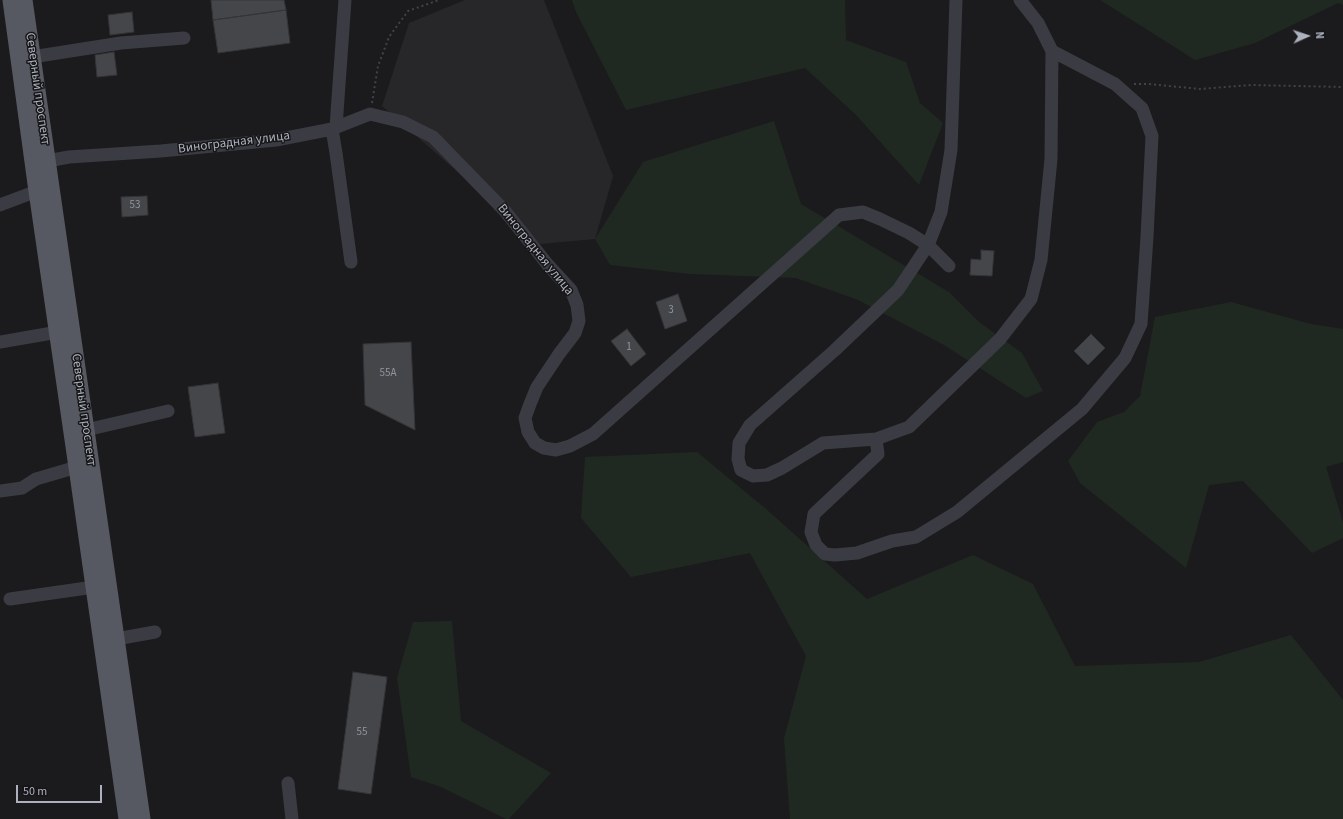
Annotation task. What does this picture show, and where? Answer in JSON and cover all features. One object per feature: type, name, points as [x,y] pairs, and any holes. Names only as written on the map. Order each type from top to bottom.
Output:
[{"type":"main road","name":"Северный проспект","points":[[11,0],[36,191],[78,467],[127,819]]},
{"type":"main road","name":"Северный проспект","points":[[24,0],[142,819]]},
{"type":"lane","points":[[345,0],[334,128],[351,262]]},
{"type":"lane","points":[[956,0],[951,150],[941,212],[928,245],[898,290],[835,350],[750,425],[739,443],[738,459],[741,470],[753,476],[767,475],[782,468],[823,443],[876,439],[909,427],[1000,340],[1031,299],[1041,260],[1051,159],[1052,51],[1038,23],[1020,0]]},
{"type":"lane","points":[[32,57],[122,42],[184,38]]},
{"type":"lane","points":[[876,439],[878,454],[814,514],[811,532],[816,545],[825,554],[835,555],[857,553],[892,541],[916,537],[957,512],[1082,409],[1125,358],[1140,324],[1147,237],[1152,136],[1142,108],[1115,84],[1052,51]]},
{"type":"lane","name":"Виноградная улица","points":[[47,161],[69,157],[161,151],[276,140],[334,128],[370,114],[403,122],[433,137],[505,212],[548,265],[571,290],[577,305],[579,321],[576,334],[559,354],[537,387],[525,418],[528,432],[535,444],[544,448],[556,450],[570,446],[593,434],[839,215],[863,212],[880,218],[928,245],[950,266]]},
{"type":"lane","points":[[0,205],[36,191]]},
{"type":"lane","points":[[0,342],[58,332]]},
{"type":"lane","points":[[86,430],[168,411]]},
{"type":"lane","points":[[0,491],[22,488],[36,479],[78,467]]},
{"type":"lane","points":[[10,599],[94,587]]},
{"type":"lane","points":[[116,639],[155,632]]},
{"type":"lane","points":[[288,784],[292,819]]},
{"type":"path","points":[[370,114],[378,66],[389,36],[408,11],[439,0]]},
{"type":"path","points":[[1115,84],[1149,84],[1200,90],[1251,85],[1343,87]]},
{"type":"shaded area","points":[[465,0],[544,0],[613,176],[595,239],[540,244],[382,106],[409,23]]},
{"type":"shaded area","points":[[572,0],[845,0],[846,40],[906,62],[920,103],[943,123],[919,185],[856,115],[805,68],[626,110],[576,12]]},
{"type":"shaded area","points":[[1100,0],[1343,0],[1343,5],[1338,3],[1255,43],[1195,60]]},
{"type":"shaded area","points":[[774,121],[801,204],[949,292],[979,322],[1022,353],[1043,391],[1026,398],[944,345],[858,300],[796,278],[690,274],[610,265],[595,239],[643,162]]},
{"type":"shaded area","points":[[1231,302],[1311,324],[1343,329],[1343,462],[1326,467],[1343,522],[1343,538],[1312,553],[1243,481],[1209,485],[1186,568],[1080,483],[1068,461],[1097,422],[1124,412],[1140,396],[1155,317]]},
{"type":"shaded area","points":[[697,452],[765,508],[867,599],[973,555],[1033,584],[1075,666],[1199,662],[1291,635],[1343,700],[1343,819],[790,819],[784,738],[806,656],[750,553],[631,577],[581,518],[585,457]]},
{"type":"shaded area","points":[[452,621],[461,721],[551,773],[509,819],[506,819],[441,787],[411,777],[397,678],[413,622]]},
{"type":"building","points":[[211,0],[284,0],[286,10],[213,20]]},
{"type":"building","points":[[286,10],[290,43],[218,53],[213,20]]},
{"type":"building","points":[[132,12],[134,32],[110,35],[108,15]]},
{"type":"building","points":[[114,52],[117,75],[97,77],[95,55]]},
{"type":"building","points":[[147,196],[148,215],[122,217],[121,197]]},
{"type":"building","points":[[981,250],[994,251],[992,276],[970,275],[971,259],[981,260]]},
{"type":"building","points":[[678,294],[687,321],[665,329],[656,302]]},
{"type":"building","points":[[627,329],[646,354],[631,366],[611,341]]},
{"type":"building","points":[[1091,334],[1105,348],[1088,365],[1074,351]]},
{"type":"building","points":[[411,342],[415,430],[365,405],[363,344]]},
{"type":"building","points":[[218,383],[225,433],[195,437],[188,387]]},
{"type":"building","points":[[353,672],[387,677],[371,794],[338,789]]}]
